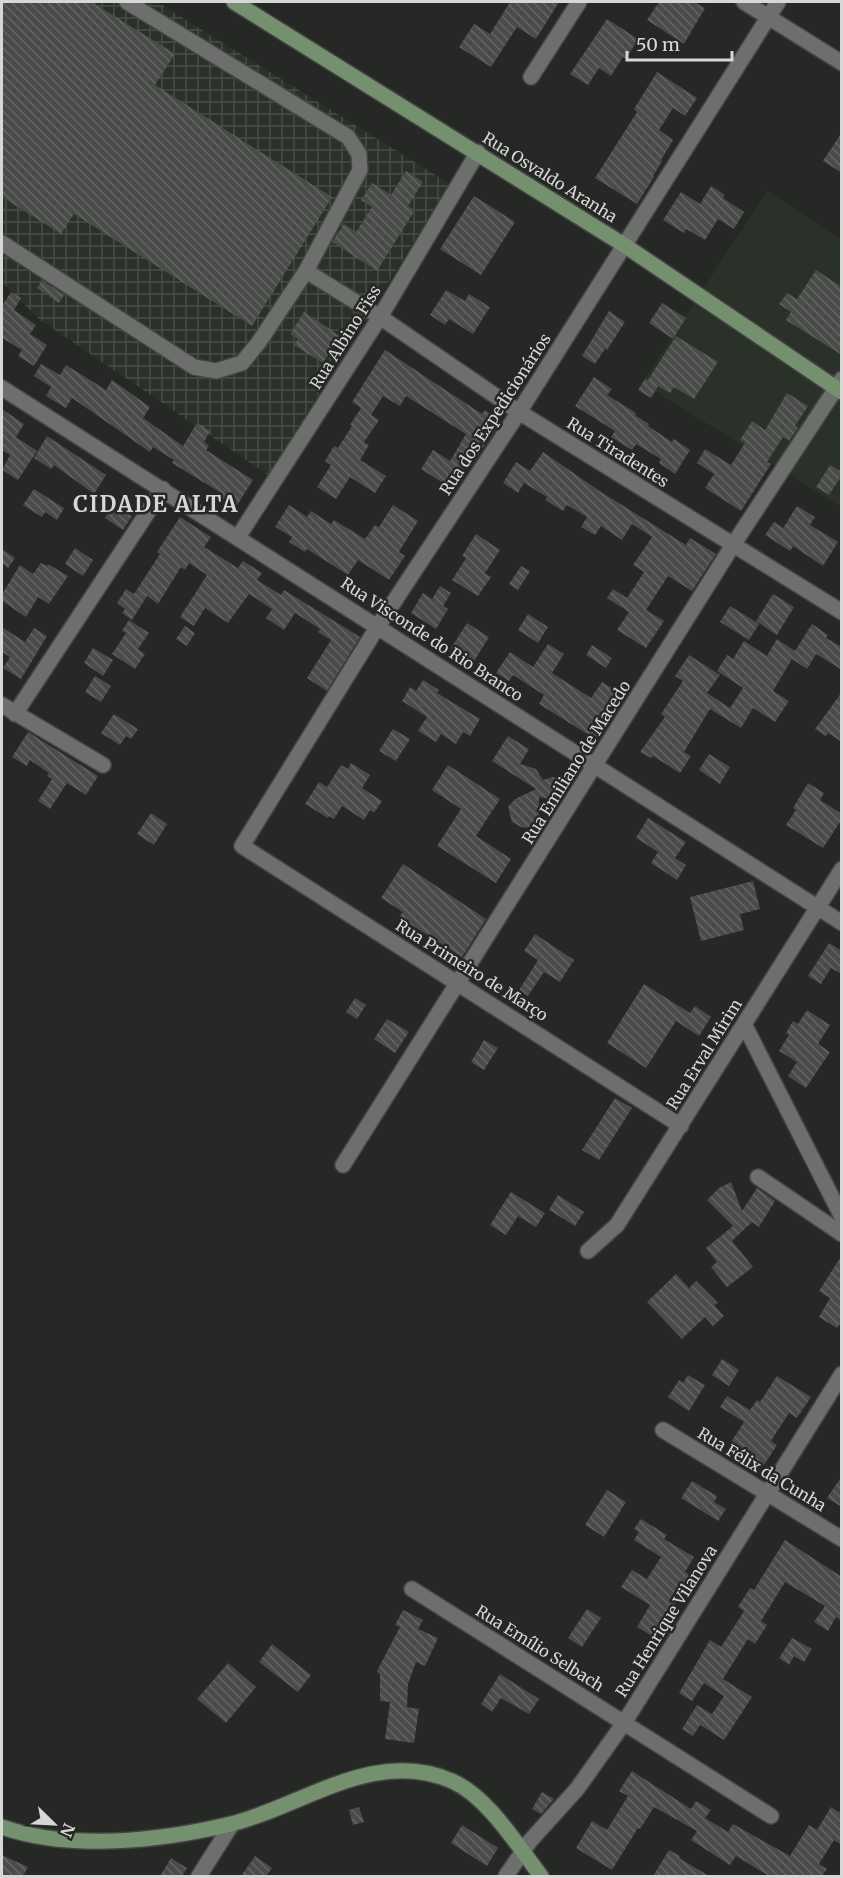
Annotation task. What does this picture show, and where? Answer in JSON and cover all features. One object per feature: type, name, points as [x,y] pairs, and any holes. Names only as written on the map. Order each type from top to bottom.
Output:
[{"type":"main road","name":"Rua Osvaldo Aranha","points":[[234,2],[478,152],[839,386]]},
{"type":"main road","points":[[2,1827],[69,1840],[141,1841],[232,1824],[363,1774],[412,1770],[452,1781],[480,1799],[541,1876]]},
{"type":"street","points":[[2,243],[194,367],[216,371],[242,363],[259,342],[306,271],[360,170],[359,154],[348,137],[127,2]]},
{"type":"street","points":[[531,77],[579,2]]},
{"type":"street","points":[[744,2],[842,63]]},
{"type":"street","name":"Rua dos Expedicionários","points":[[242,846],[378,626],[519,412],[778,2]]},
{"type":"street","name":"Rua Albino Fiss","points":[[238,537],[380,317],[478,152]]},
{"type":"street","name":"Rua Tiradentes","points":[[306,271],[380,317],[519,412],[842,612]]},
{"type":"street","name":"Rua Emiliano de Macedo","points":[[343,1165],[733,545],[839,386]]},
{"type":"street","name":"Rua Visconde do Rio Branco","points":[[2,388],[842,922]]},
{"type":"street","points":[[15,714],[163,489]]},
{"type":"street","points":[[2,705],[103,765]]},
{"type":"street","name":"Rua Primeiro de Março","points":[[242,846],[681,1125]]},
{"type":"street","name":"Rua Erval Mirim","points":[[588,1251],[617,1225],[842,869]]},
{"type":"street","points":[[744,1024],[842,1217]]},
{"type":"street","points":[[758,1177],[842,1234]]},
{"type":"street","name":"Rua Henrique Vilanova","points":[[506,1876],[522,1852],[577,1789],[624,1723],[842,1374]]},
{"type":"street","name":"Rua Félix da Cunha","points":[[663,1430],[842,1539]]},
{"type":"street","name":"Rua Emílio Selbach","points":[[412,1589],[771,1816]]},
{"type":"street","points":[[200,1876],[232,1824]]},
{"type":"shaded area","points":[[2,2],[157,2],[450,184],[268,475],[39,319],[2,282]]},
{"type":"shaded area","points":[[767,191],[841,239],[841,507],[642,383]]},
{"type":"building","points":[[2,2],[92,2],[175,54],[155,85],[332,197],[252,326],[74,214],[61,234],[2,197]]},
{"type":"building","points":[[510,2],[559,2],[536,39],[517,27],[491,67],[459,47],[474,24],[490,34]]},
{"type":"building","points":[[659,2],[694,2],[705,8],[684,44],[647,20]]},
{"type":"building","points":[[607,19],[638,39],[626,59],[623,57],[611,76],[599,68],[588,85],[570,74]]},
{"type":"building","points":[[657,72],[697,98],[685,116],[673,108],[659,130],[673,140],[637,204],[595,178],[637,112],[634,109]]},
{"type":"building","points":[[842,132],[842,173],[823,161]]},
{"type":"building","points":[[406,171],[423,182],[408,206],[415,210],[377,271],[332,242],[344,224],[356,232],[372,207],[361,200],[372,183],[391,195]]},
{"type":"building","points":[[711,186],[725,195],[723,198],[744,212],[734,229],[718,219],[705,240],[686,229],[684,233],[663,220],[681,192],[700,204]]},
{"type":"building","points":[[474,196],[515,222],[481,275],[440,249]]},
{"type":"building","points":[[816,270],[842,287],[842,355],[786,320],[791,312],[779,304],[787,293],[797,299]]},
{"type":"building","points":[[42,280],[64,295],[59,303],[37,288]]},
{"type":"building","points":[[446,290],[465,301],[469,294],[490,307],[473,334],[449,319],[445,325],[430,315]]},
{"type":"building","points":[[11,292],[21,298],[14,310],[36,325],[30,334],[47,345],[34,366],[18,356],[22,350],[2,338],[2,303]]},
{"type":"building","points":[[662,303],[686,318],[673,339],[649,323]]},
{"type":"building","points":[[609,311],[625,322],[595,364],[582,356]]},
{"type":"building","points":[[304,312],[340,336],[323,363],[294,345],[298,339],[290,334]]},
{"type":"building","points":[[676,336],[718,362],[694,399],[674,387],[670,393],[658,386],[651,398],[638,390],[645,379],[648,380]]},
{"type":"building","points":[[385,350],[482,414],[485,410],[501,421],[475,460],[471,457],[451,488],[421,469],[433,450],[450,461],[466,434],[406,396],[400,406],[383,396],[371,415],[379,420],[364,442],[369,445],[360,460],[386,476],[375,493],[350,477],[336,499],[317,487],[331,465],[325,461],[334,446],[338,448],[352,426],[350,425],[361,408],[352,402]]},
{"type":"building","points":[[41,364],[60,375],[66,365],[106,390],[112,380],[150,407],[143,418],[183,446],[197,423],[210,431],[204,442],[209,446],[206,450],[253,480],[236,507],[220,497],[223,494],[172,463],[174,460],[153,447],[150,452],[72,398],[66,408],[46,396],[51,387],[34,376]]},
{"type":"building","points":[[594,377],[612,389],[607,395],[636,413],[635,415],[649,424],[648,426],[672,442],[674,439],[690,450],[675,474],[659,463],[661,459],[636,444],[632,450],[611,437],[615,431],[575,406]]},
{"type":"building","points":[[787,393],[808,406],[795,426],[798,428],[789,441],[783,437],[767,462],[771,464],[741,511],[705,488],[714,474],[697,463],[705,449],[731,465],[745,443],[740,440],[752,421],[765,430]]},
{"type":"building","points":[[2,409],[24,424],[16,437],[37,451],[18,480],[2,470],[10,455],[2,450]]},
{"type":"building","points":[[47,436],[106,475],[94,494],[54,465],[51,469],[34,458]]},
{"type":"building","points":[[543,452],[601,492],[686,545],[690,538],[716,554],[692,591],[668,576],[646,610],[664,621],[646,648],[617,630],[629,612],[607,598],[613,589],[627,598],[644,572],[633,565],[652,537],[632,524],[622,540],[601,526],[595,535],[581,527],[587,517],[567,505],[563,511],[545,500],[547,497],[524,483],[518,493],[503,483],[516,462],[530,471]]},
{"type":"building","points":[[830,465],[842,472],[842,475],[829,495],[816,487]]},
{"type":"building","points":[[34,489],[64,508],[57,520],[45,512],[42,517],[23,505]]},
{"type":"building","points":[[113,504],[132,516],[123,530],[105,518]]},
{"type":"building","points":[[289,505],[307,517],[311,511],[331,524],[334,520],[365,539],[375,525],[379,527],[393,505],[418,521],[399,552],[405,556],[389,580],[358,560],[348,575],[307,549],[305,552],[289,542],[292,537],[275,527]]},
{"type":"building","points":[[797,506],[815,517],[810,525],[838,542],[823,566],[793,546],[790,551],[765,535],[774,522],[783,528]]},
{"type":"building","points":[[180,517],[211,537],[204,547],[238,568],[243,561],[262,573],[257,580],[281,595],[284,590],[360,637],[327,691],[307,678],[331,640],[318,632],[320,629],[295,613],[284,630],[266,618],[272,609],[249,594],[228,623],[205,608],[194,626],[180,617],[207,575],[189,563],[185,570],[181,567],[158,604],[147,596],[132,620],[122,613],[125,609],[117,603],[126,589],[134,594],[160,554],[157,552]]},
{"type":"building","points":[[476,534],[500,550],[485,573],[491,577],[478,596],[452,580],[466,558],[462,556]]},
{"type":"building","points":[[75,548],[93,560],[83,576],[65,564]]},
{"type":"building","points":[[2,549],[15,558],[8,568],[2,563]]},
{"type":"building","points":[[41,563],[47,566],[48,564],[68,576],[49,604],[38,597],[26,617],[2,601],[2,594],[20,565],[33,574]]},
{"type":"building","points":[[521,566],[530,571],[518,590],[509,584]]},
{"type":"building","points":[[440,586],[451,593],[443,606],[448,609],[436,629],[411,613],[423,593],[432,599]]},
{"type":"building","points":[[773,594],[794,607],[777,635],[756,621]]},
{"type":"building","points":[[730,606],[759,624],[749,640],[720,622]]},
{"type":"building","points":[[528,614],[548,627],[538,643],[518,630]]},
{"type":"building","points":[[129,620],[149,633],[138,649],[145,654],[135,669],[112,654],[126,633],[122,631]]},
{"type":"building","points":[[467,623],[489,637],[473,663],[451,648]]},
{"type":"building","points":[[812,624],[828,635],[826,638],[842,647],[842,670],[816,654],[807,669],[792,659],[773,691],[789,701],[775,722],[753,708],[741,728],[710,709],[684,752],[691,756],[680,773],[653,756],[651,758],[640,752],[665,717],[661,714],[683,681],[675,676],[689,655],[720,675],[707,693],[730,708],[743,688],[717,671],[727,655],[733,659],[744,641],[767,656],[777,639],[795,651]]},
{"type":"building","points":[[185,626],[195,633],[187,646],[176,639]]},
{"type":"building","points":[[2,627],[25,642],[34,628],[47,636],[21,679],[3,668],[10,657],[2,652]]},
{"type":"building","points":[[548,644],[564,654],[552,673],[591,698],[602,682],[625,696],[597,740],[539,704],[544,695],[513,675],[509,681],[496,673],[510,652],[533,667]]},
{"type":"building","points":[[592,645],[612,658],[606,668],[586,655]]},
{"type":"building","points":[[93,648],[113,660],[103,676],[84,663]]},
{"type":"building","points":[[95,676],[111,686],[101,702],[85,692]]},
{"type":"building","points":[[423,680],[439,690],[437,693],[480,719],[470,736],[463,732],[456,744],[441,734],[436,742],[418,731],[427,717],[402,701],[410,687],[416,691]]},
{"type":"building","points":[[842,692],[842,742],[828,733],[826,736],[815,729]]},
{"type":"building","points":[[114,714],[138,729],[131,739],[126,736],[120,745],[101,733]]},
{"type":"building","points":[[393,729],[410,739],[396,761],[379,751]]},
{"type":"building","points":[[28,732],[98,776],[86,795],[67,783],[50,809],[38,801],[52,779],[47,776],[49,773],[30,760],[27,766],[12,757]]},
{"type":"building","points":[[508,736],[529,749],[520,764],[536,769],[543,780],[553,777],[560,779],[565,788],[563,796],[556,800],[539,797],[539,819],[526,828],[512,822],[508,807],[515,799],[536,789],[492,761]]},
{"type":"building","points":[[709,754],[730,767],[720,784],[699,770]]},
{"type":"building","points":[[351,763],[370,775],[362,788],[382,801],[374,813],[370,810],[364,820],[342,806],[334,819],[329,816],[328,818],[305,804],[319,782],[327,787],[341,765],[348,769]]},
{"type":"building","points":[[448,765],[500,799],[476,836],[511,859],[496,883],[437,846],[461,809],[432,790]]},
{"type":"building","points":[[808,783],[824,793],[820,800],[842,814],[842,819],[823,848],[786,825],[796,810],[793,808]]},
{"type":"building","points":[[151,813],[167,824],[154,845],[137,834]]},
{"type":"building","points":[[648,818],[686,842],[675,858],[686,865],[677,880],[651,863],[658,852],[636,838]]},
{"type":"building","points":[[403,864],[486,919],[462,957],[399,917],[403,912],[381,898]]},
{"type":"building","points":[[753,881],[760,909],[740,914],[744,930],[701,941],[690,897]]},
{"type":"building","points":[[535,934],[574,960],[560,982],[544,972],[528,996],[519,990],[538,960],[524,951]]},
{"type":"building","points":[[829,943],[842,951],[842,974],[831,968],[821,984],[808,976]]},
{"type":"building","points":[[644,984],[690,1013],[695,1006],[711,1017],[699,1036],[676,1021],[646,1068],[607,1043]]},
{"type":"building","points":[[355,998],[366,1005],[357,1019],[346,1012]]},
{"type":"building","points":[[807,1010],[830,1025],[818,1044],[830,1052],[806,1088],[788,1076],[797,1062],[779,1051],[789,1035],[786,1033],[793,1021],[798,1024]]},
{"type":"building","points":[[387,1019],[409,1032],[395,1053],[374,1039]]},
{"type":"building","points":[[484,1040],[498,1048],[484,1070],[471,1062]]},
{"type":"building","points":[[615,1098],[632,1108],[599,1160],[582,1150]]},
{"type":"building","points":[[731,1182],[742,1211],[757,1188],[775,1201],[759,1227],[752,1222],[732,1241],[753,1267],[727,1287],[711,1267],[717,1262],[706,1248],[733,1226],[707,1200],[719,1188]]},
{"type":"building","points":[[511,1192],[545,1213],[536,1227],[518,1216],[506,1235],[490,1225]]},
{"type":"building","points":[[558,1195],[584,1212],[575,1226],[549,1210]]},
{"type":"building","points":[[842,1255],[842,1321],[837,1328],[819,1317],[830,1298],[819,1291]]},
{"type":"building","points":[[676,1274],[689,1288],[696,1281],[718,1303],[714,1305],[724,1316],[713,1326],[705,1317],[682,1339],[647,1302]]},
{"type":"building","points":[[722,1359],[739,1370],[729,1386],[712,1375]]},
{"type":"building","points":[[688,1375],[705,1385],[689,1411],[668,1397],[679,1380],[683,1383]]},
{"type":"building","points":[[777,1376],[811,1397],[797,1418],[789,1413],[771,1441],[777,1445],[764,1465],[730,1444],[744,1422],[720,1407],[727,1396],[750,1410],[757,1400],[760,1402]]},
{"type":"building","points":[[842,1476],[842,1507],[827,1498]]},
{"type":"building","points":[[692,1481],[717,1496],[714,1502],[726,1509],[718,1521],[681,1498]]},
{"type":"building","points":[[607,1490],[626,1502],[604,1537],[585,1525]]},
{"type":"building","points":[[641,1519],[667,1535],[664,1539],[694,1557],[685,1572],[692,1576],[654,1637],[637,1627],[650,1605],[621,1587],[632,1570],[647,1579],[661,1557],[634,1540],[639,1532],[634,1529]]},
{"type":"building","points":[[785,1540],[842,1577],[842,1621],[836,1617],[828,1631],[814,1622],[825,1606],[785,1582],[761,1621],[767,1625],[755,1644],[748,1639],[723,1679],[752,1697],[724,1740],[700,1725],[693,1736],[682,1729],[697,1705],[712,1714],[724,1696],[704,1683],[692,1701],[679,1693],[710,1640],[721,1647],[744,1611],[738,1607],[750,1588],[754,1590]]},
{"type":"building","points":[[587,1609],[601,1618],[582,1647],[568,1638]]},
{"type":"building","points":[[403,1610],[423,1620],[418,1629],[438,1638],[425,1666],[416,1662],[408,1684],[407,1707],[419,1709],[414,1743],[385,1739],[390,1702],[380,1701],[380,1675],[377,1671],[400,1627],[395,1625]]},
{"type":"building","points":[[792,1638],[812,1649],[804,1662],[794,1656],[789,1665],[779,1658]]},
{"type":"building","points":[[272,1644],[311,1675],[298,1692],[259,1662]]},
{"type":"building","points":[[228,1663],[256,1687],[226,1723],[197,1699]]},
{"type":"building","points":[[500,1674],[539,1699],[529,1714],[501,1698],[492,1712],[481,1704]]},
{"type":"building","points":[[632,1771],[691,1809],[696,1801],[711,1810],[705,1818],[728,1832],[733,1824],[790,1856],[809,1825],[817,1830],[831,1807],[842,1814],[842,1845],[834,1840],[819,1864],[827,1869],[822,1876],[769,1876],[736,1856],[730,1865],[691,1840],[697,1831],[654,1807],[612,1870],[576,1848],[592,1821],[607,1830],[628,1796],[619,1791]]},
{"type":"building","points":[[542,1792],[554,1799],[541,1814],[532,1809]]},
{"type":"building","points":[[359,1807],[364,1822],[353,1825],[349,1810]]},
{"type":"building","points":[[462,1825],[498,1848],[487,1866],[451,1843]]},
{"type":"building","points":[[669,1850],[680,1856],[679,1858],[709,1876],[653,1876]]},
{"type":"building","points":[[2,1855],[28,1867],[23,1876],[2,1876]]},
{"type":"building","points":[[255,1856],[272,1868],[266,1876],[241,1876]]},
{"type":"building","points":[[171,1858],[187,1868],[182,1876],[160,1876]]},
{"type":"district","name":"CIDADE ALTA","points":[[156,504]]}]
